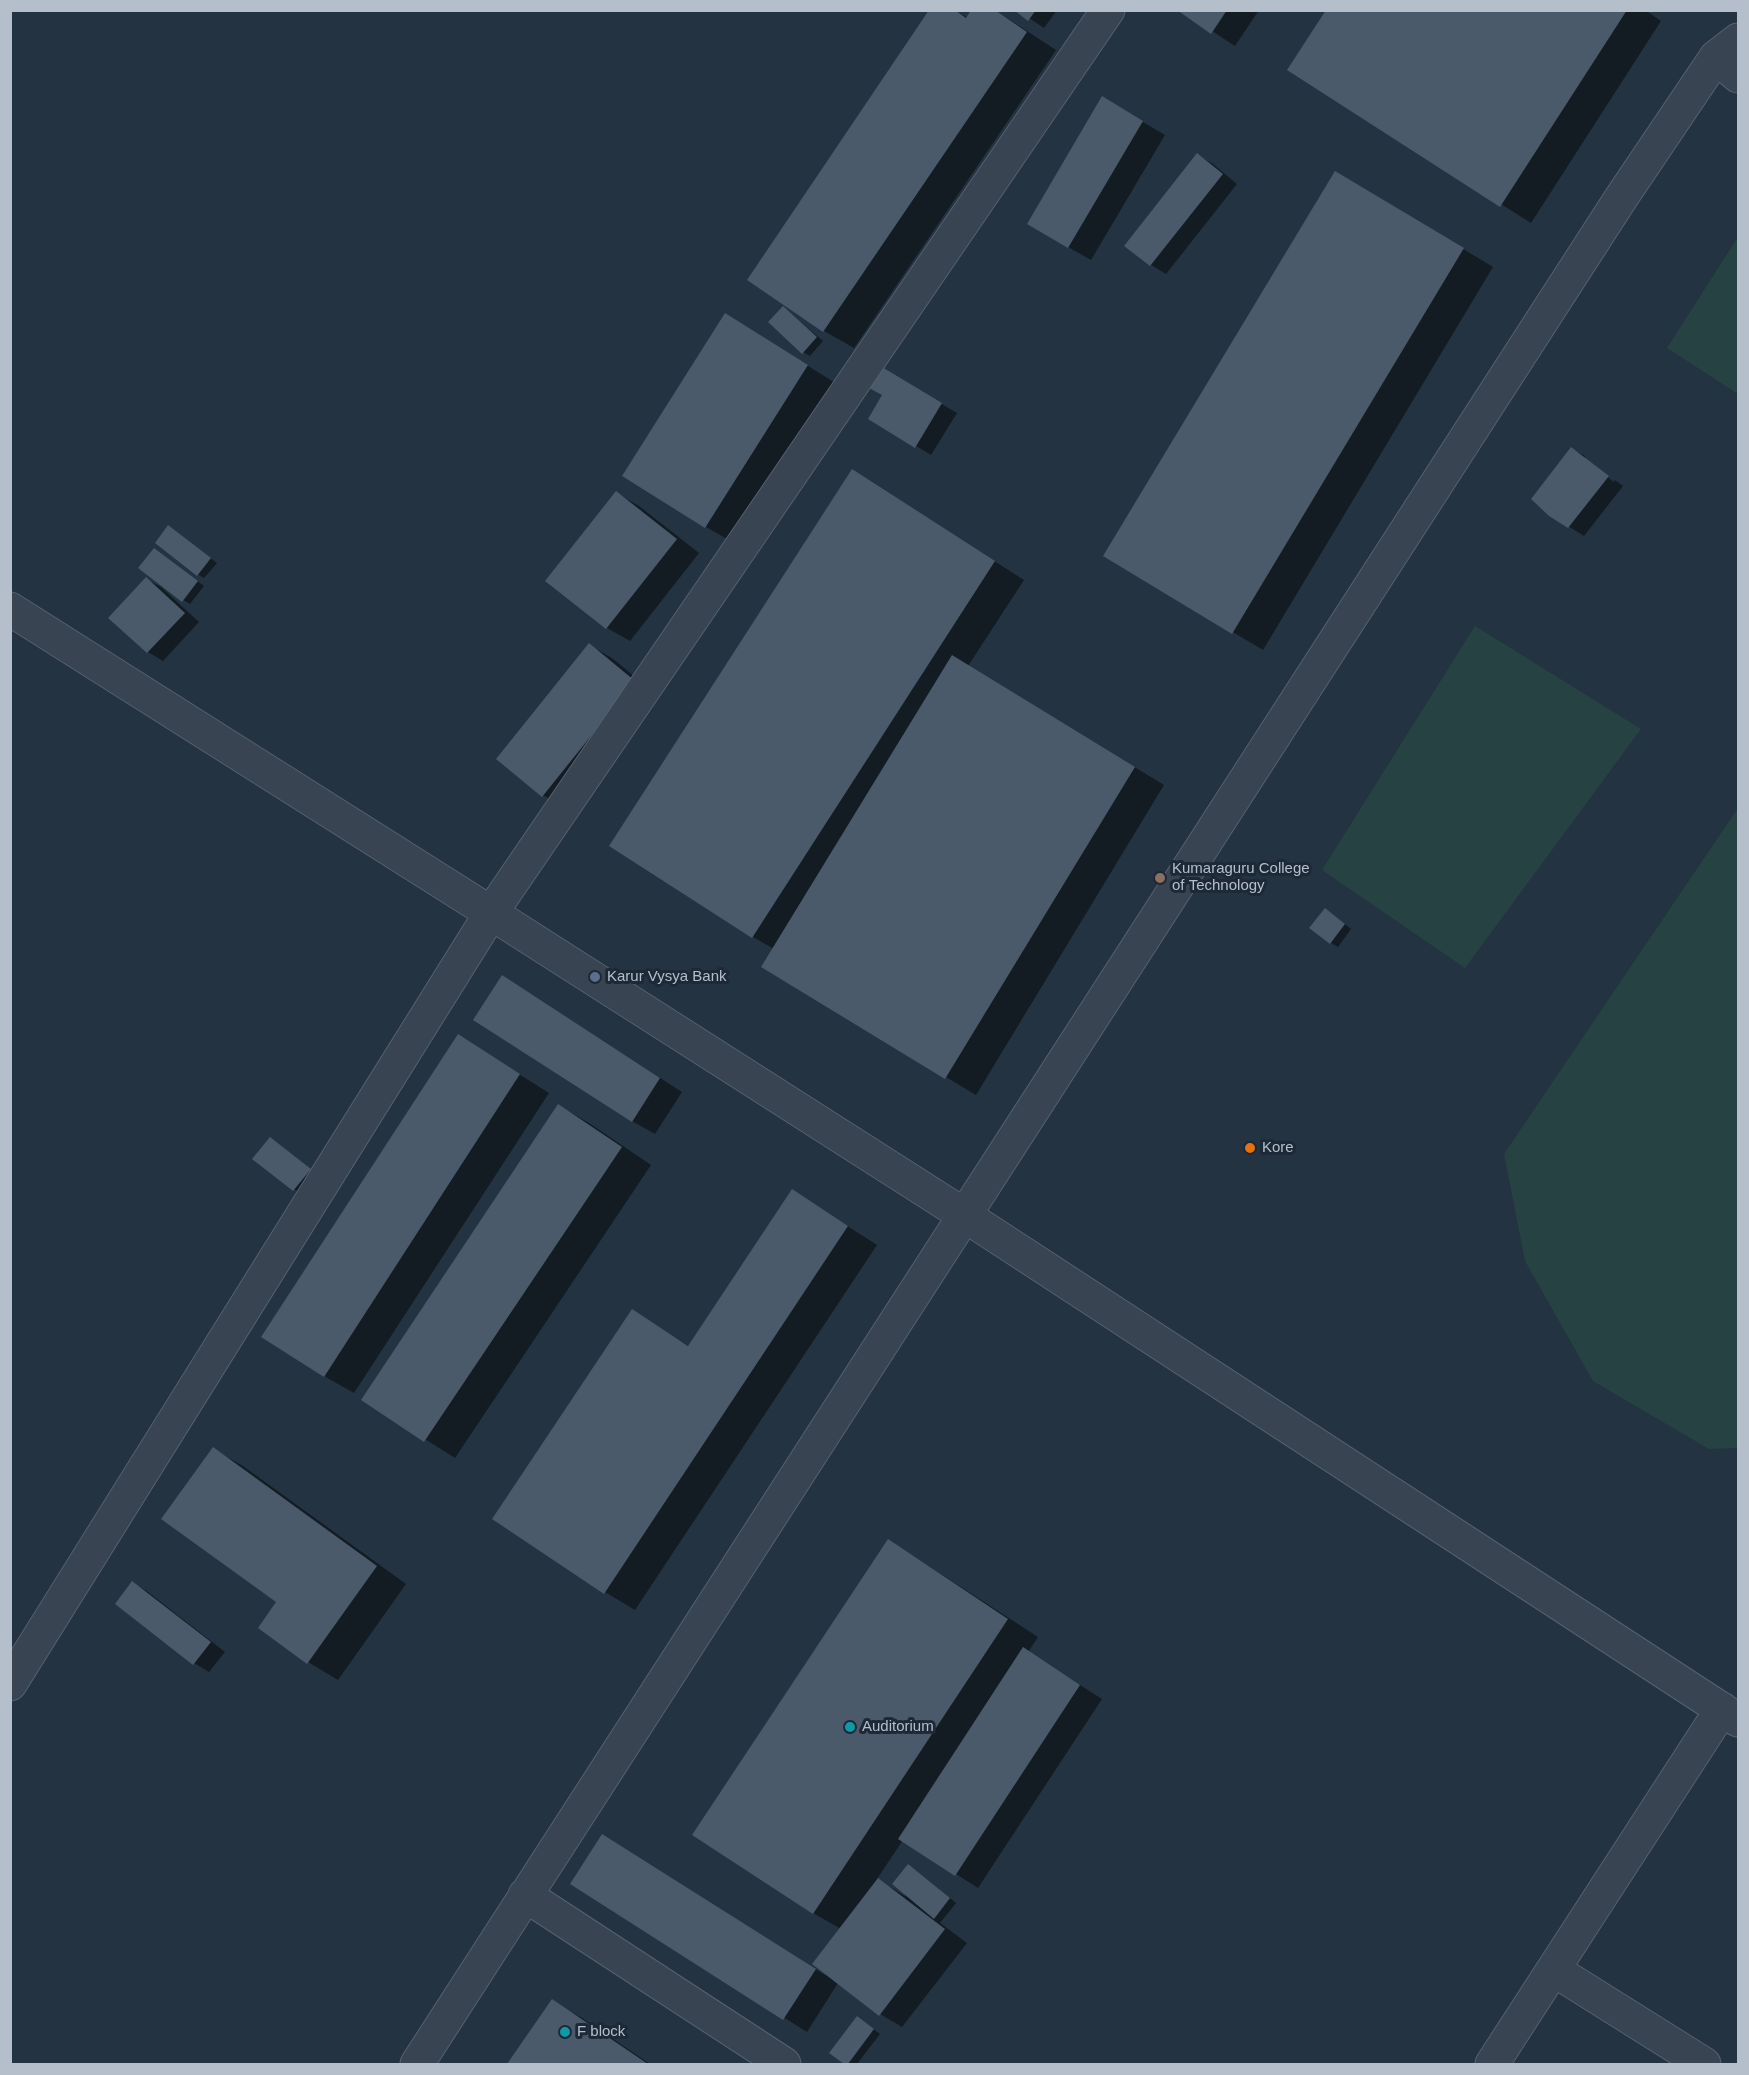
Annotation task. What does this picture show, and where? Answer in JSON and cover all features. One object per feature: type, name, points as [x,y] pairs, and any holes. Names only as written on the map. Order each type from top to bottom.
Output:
[{"type":"street","points":[[10,1684],[492,913],[1108,10]]},
{"type":"street","points":[[417,2064],[1621,198],[1731,58]]},
{"type":"street","points":[[10,609],[492,913],[964,1215],[1730,1714],[1492,2064]]},
{"type":"street","points":[[525,1895],[784,2064]]},
{"type":"street","points":[[1554,1970],[1704,2064]]},
{"type":"green space","points":[[1738,237],[1738,394],[1667,348]]},
{"type":"green space","points":[[1475,626],[1641,729],[1465,968],[1322,870]]},
{"type":"green space","points":[[1738,808],[1738,1448],[1709,1449],[1593,1381],[1525,1261],[1504,1154]]},
{"type":"building","points":[[929,10],[955,10],[966,18],[971,10],[995,10],[1027,32],[823,332],[747,280]]},
{"type":"building","points":[[1014,10],[1036,10],[1028,21]]},
{"type":"building","points":[[1177,10],[1227,10],[1211,34]]},
{"type":"building","points":[[1326,10],[1627,10],[1500,207],[1287,70]]},
{"type":"building","points":[[1102,96],[1143,121],[1068,248],[1027,224]]},
{"type":"building","points":[[1197,153],[1223,174],[1150,266],[1124,246]]},
{"type":"building","points":[[1335,171],[1464,248],[1232,634],[1103,556]]},
{"type":"building","points":[[783,306],[817,337],[802,354],[768,322]]},
{"type":"building","points":[[725,313],[808,365],[705,528],[622,476]]},
{"type":"building","points":[[882,367],[942,403],[915,448],[868,419],[882,395],[869,388]]},
{"type":"building","points":[[1571,447],[1609,476],[1568,528],[1549,516],[1531,499]]},
{"type":"building","points":[[852,469],[995,561],[752,938],[609,846]]},
{"type":"building","points":[[616,491],[677,539],[606,629],[545,581]]},
{"type":"building","points":[[168,525],[211,558],[197,576],[155,543]]},
{"type":"building","points":[[154,548],[198,581],[182,602],[138,568]]},
{"type":"building","points":[[146,577],[185,613],[147,653],[108,618]]},
{"type":"building","points":[[589,643],[635,681],[542,797],[496,759]]},
{"type":"building","points":[[952,655],[1135,767],[945,1079],[761,967]]},
{"type":"building","points":[[1325,908],[1345,924],[1330,944],[1309,928]]},
{"type":"building","points":[[502,975],[660,1078],[632,1122],[473,1020]]},
{"type":"building","points":[[458,1034],[520,1074],[324,1377],[261,1337]]},
{"type":"building","points":[[558,1104],[622,1147],[424,1442],[361,1400]]},
{"type":"building","points":[[270,1137],[311,1169],[293,1191],[252,1159]]},
{"type":"building","points":[[792,1189],[848,1226],[604,1594],[492,1519],[632,1309],[688,1346]]},
{"type":"building","points":[[213,1447],[377,1566],[307,1664],[258,1628],[276,1602],[161,1519]]},
{"type":"building","name":"Auditorium","points":[[888,1539],[1008,1619],[813,1914],[692,1835]]},
{"type":"building","points":[[132,1581],[211,1642],[193,1665],[115,1604]]},
{"type":"building","points":[[1023,1647],[1080,1685],[955,1876],[898,1839]]},
{"type":"building","points":[[602,1834],[816,1969],[783,2020],[570,1884]]},
{"type":"building","points":[[908,1864],[950,1898],[934,1919],[892,1884]]},
{"type":"building","points":[[878,1878],[945,1929],[879,2016],[812,1964]]},
{"type":"building","name":"F block","points":[[552,1999],[648,2064],[507,2064]]},
{"type":"building","points":[[857,2016],[874,2029],[848,2064],[844,2064],[829,2053]]},
{"type":"place","name":"Kumaraguru College of Technology","points":[[1160,878]]},
{"type":"place","name":"Karur Vysya Bank","points":[[595,977]]},
{"type":"place","name":"Kore","points":[[1250,1148]]},
{"type":"place","name":"Auditorium","points":[[850,1727]]},
{"type":"place","name":"F block","points":[[565,2032]]}]
